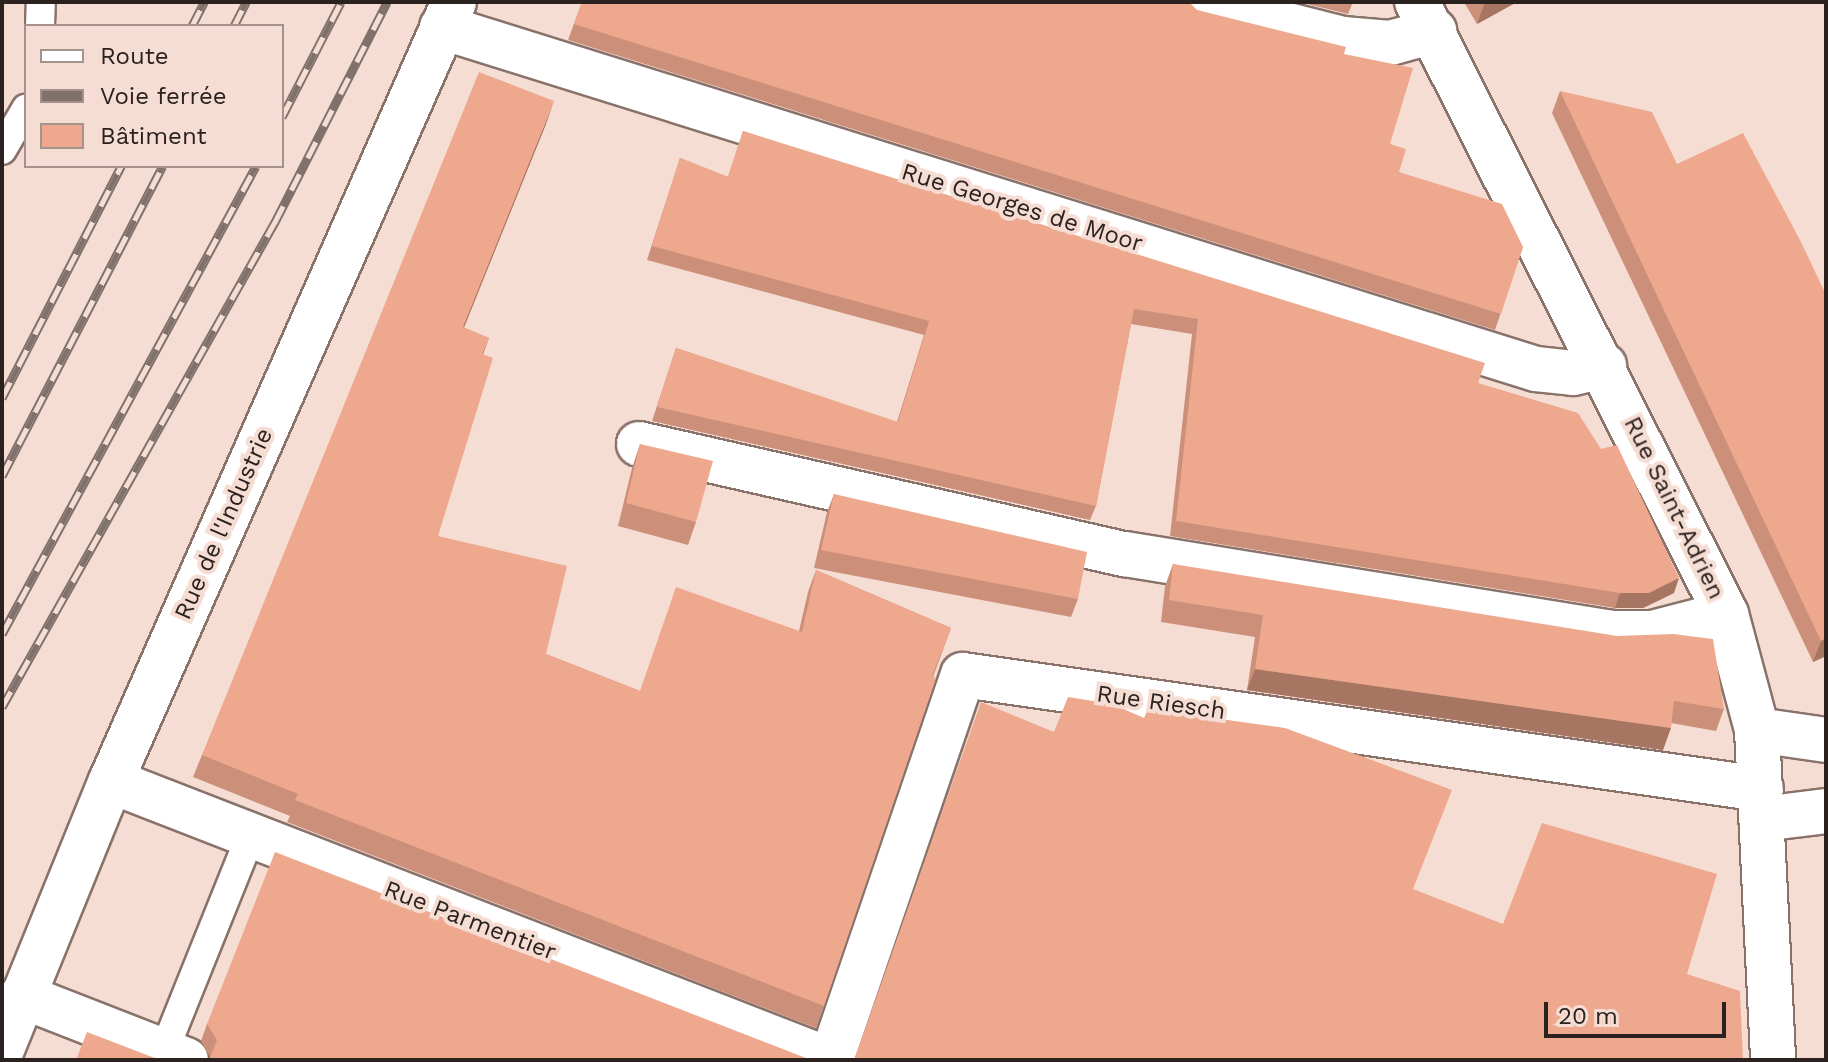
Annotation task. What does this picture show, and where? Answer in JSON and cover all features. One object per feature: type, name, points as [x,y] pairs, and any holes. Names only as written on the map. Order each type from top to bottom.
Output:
[{"type":"street","points":[[1197,2],[1343,39],[1390,43],[1426,17]]},
{"type":"street","name":"Rue Georges de Moor","points":[[448,15],[1536,369],[1573,373],[1604,366]]},
{"type":"street","name":"Rue de l'Industrie","points":[[2,1049],[111,781],[448,15]]},
{"type":"street","name":"Rue Saint-Adrien","points":[[1426,17],[1726,614],[1757,730],[1773,1060]]},
{"type":"street","points":[[639,444],[1125,554],[1613,633],[1652,633],[1726,614]]},
{"type":"street","name":"Rue Riesch","points":[[830,1060],[963,675],[1762,804]]},
{"type":"street","points":[[1757,730],[1826,740]]},
{"type":"street","name":"Rue Parmentier","points":[[111,781],[830,1060]]},
{"type":"street","points":[[1762,804],[1826,811]]},
{"type":"street","points":[[22,996],[175,1056]]},
{"type":"lane","points":[[40,24],[41,2]]},
{"type":"lane","points":[[2,150],[24,112]]},
{"type":"lane","points":[[175,1056],[251,835]]},
{"type":"building","points":[[582,2],[1189,2],[1197,10],[1346,47],[1344,54],[1413,68],[1390,144],[1406,149],[1399,172],[1502,204],[1523,247],[1501,314],[574,24]]},
{"type":"building","points":[[479,72],[554,101],[463,327],[489,338],[482,354],[493,358],[438,536],[567,566],[546,654],[640,691],[676,587],[802,632],[816,570],[951,628],[932,676],[936,678],[824,1006],[295,800],[298,794],[202,755]]},
{"type":"building","points":[[1560,91],[1652,112],[1677,164],[1743,133],[1801,242],[1826,295],[1826,638],[1821,641]]},
{"type":"building","points":[[743,131],[1485,363],[1478,383],[1578,413],[1601,449],[1617,445],[1679,578],[1649,593],[1620,593],[1176,521],[1198,319],[1134,309],[1096,506],[657,407],[676,348],[898,422],[929,321],[652,246],[680,158],[728,177]]},
{"type":"building","points":[[640,444],[713,461],[696,522],[626,503]]},
{"type":"building","points":[[834,494],[1087,552],[1078,599],[821,550]]},
{"type":"building","points":[[1173,564],[1617,636],[1674,634],[1713,639],[1724,709],[1674,701],[1671,728],[1255,669],[1263,615],[1169,600]]},
{"type":"building","points":[[1068,697],[1112,704],[1144,718],[1148,709],[1285,728],[1452,790],[1413,889],[1503,924],[1542,823],[1717,874],[1687,974],[1740,991],[1743,1060],[854,1060],[981,702],[1054,732]]},
{"type":"building","points":[[275,852],[811,1060],[209,1060],[217,1040],[207,1024]]},
{"type":"building","points":[[87,1032],[160,1060],[76,1060]]},
{"type":"railway","points":[[193,24],[204,2]]},
{"type":"railway","points":[[235,24],[246,2]]},
{"type":"railway","points":[[284,113],[341,2]]},
{"type":"railway","points":[[2,707],[275,222],[387,2]]},
{"type":"railway","points":[[2,398],[120,168]]},
{"type":"railway","points":[[2,476],[162,168]]},
{"type":"railway","points":[[2,634],[255,168]]}]
